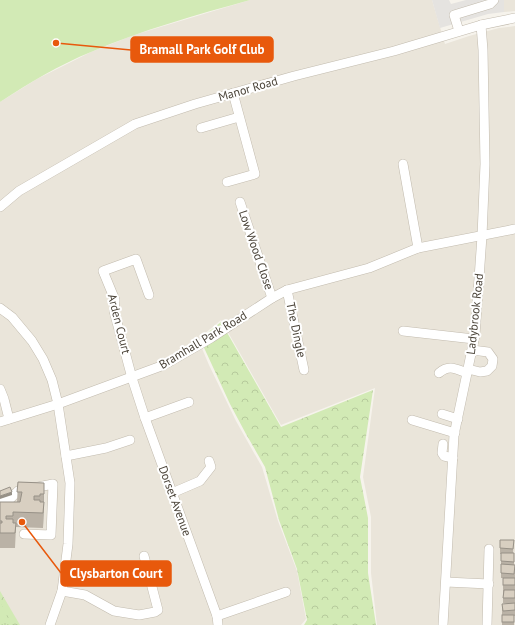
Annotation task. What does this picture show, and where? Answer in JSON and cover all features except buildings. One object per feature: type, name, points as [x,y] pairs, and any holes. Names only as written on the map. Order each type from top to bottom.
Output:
[{"type":"street","points":[[459,31],[454,15],[492,2],[494,22]]},
{"type":"street","name":"Manor Road","points":[[0,207],[19,191],[135,124],[233,93],[481,25],[515,18]]},
{"type":"street","name":"Ladybrook Road","points":[[443,625],[455,433],[474,339],[482,236],[485,164],[483,50],[481,25]]},
{"type":"street","points":[[227,182],[255,174],[233,93]]},
{"type":"street","points":[[201,128],[239,117]]},
{"type":"street","points":[[402,164],[418,248]]},
{"type":"street","name":"Low Wood Close","points":[[240,202],[272,298]]},
{"type":"street","name":"Bramhall Park Road","points":[[0,422],[58,404],[164,365],[211,338],[272,298],[287,290],[369,268],[418,248],[515,229]]},
{"type":"street","name":"Arden Court","points":[[132,378],[114,311],[115,300],[103,271],[136,259],[149,295]]},
{"type":"street","name":"The Dingle","points":[[287,290],[304,370]]},
{"type":"street","points":[[0,308],[12,317],[32,341],[43,359],[52,380],[58,404],[70,483],[68,544],[62,591],[50,625]]},
{"type":"street","points":[[402,331],[474,339]]},
{"type":"street","points":[[439,372],[449,367],[468,371],[487,371],[492,366],[493,358],[488,352],[472,350]]},
{"type":"street","name":"Dorset Avenue","points":[[132,378],[218,620]]},
{"type":"street","points":[[0,389],[9,418]]},
{"type":"street","points":[[145,418],[189,402]]},
{"type":"street","points":[[442,414],[458,419]]},
{"type":"street","points":[[412,420],[455,433]]},
{"type":"street","points":[[66,456],[106,448],[130,440]]},
{"type":"street","points":[[443,444],[442,453],[444,456],[453,458]]},
{"type":"street","points":[[172,493],[200,480],[211,467],[209,461]]},
{"type":"street","points":[[0,503],[9,500],[18,491],[53,484],[51,534],[24,534]]},
{"type":"street","points":[[52,509],[69,510]]},
{"type":"street","points":[[487,625],[490,549]]},
{"type":"street","points":[[62,591],[85,595],[114,611],[139,615],[155,612],[158,610],[144,556]]},
{"type":"street","points":[[446,582],[489,584]]},
{"type":"street","points":[[218,620],[286,592]]},
{"type":"shaded area","points":[[250,0],[432,0],[445,44],[499,28],[515,26],[515,625],[377,625],[371,573],[371,517],[363,477],[375,388],[281,425],[221,320],[198,339],[236,421],[262,467],[278,521],[297,571],[306,619],[301,625],[10,625],[0,602],[0,102],[37,79],[91,52],[134,35]]},
{"type":"shaded area","points":[[432,0],[449,0],[451,4],[466,0],[504,0],[504,12],[488,14],[440,28]]},
{"type":"shaded area","points":[[504,0],[515,0],[515,11],[504,12]]},
{"type":"green space","points":[[0,0],[250,0],[169,23],[110,44],[79,57],[33,81],[0,102]]},
{"type":"green space","points":[[221,322],[281,427],[373,390],[360,477],[368,518],[368,573],[376,625],[304,625],[307,620],[297,569],[279,520],[265,467],[230,404],[200,339]]},
{"type":"green space","points":[[0,591],[20,625],[0,625]]},
{"type":"green space","points":[[0,602],[7,616],[10,625],[0,625]]},
{"type":"place","name":"Bramall Park Golf Club","points":[[56,43]]},
{"type":"place","name":"Clysbarton Court","points":[[22,522]]}]
